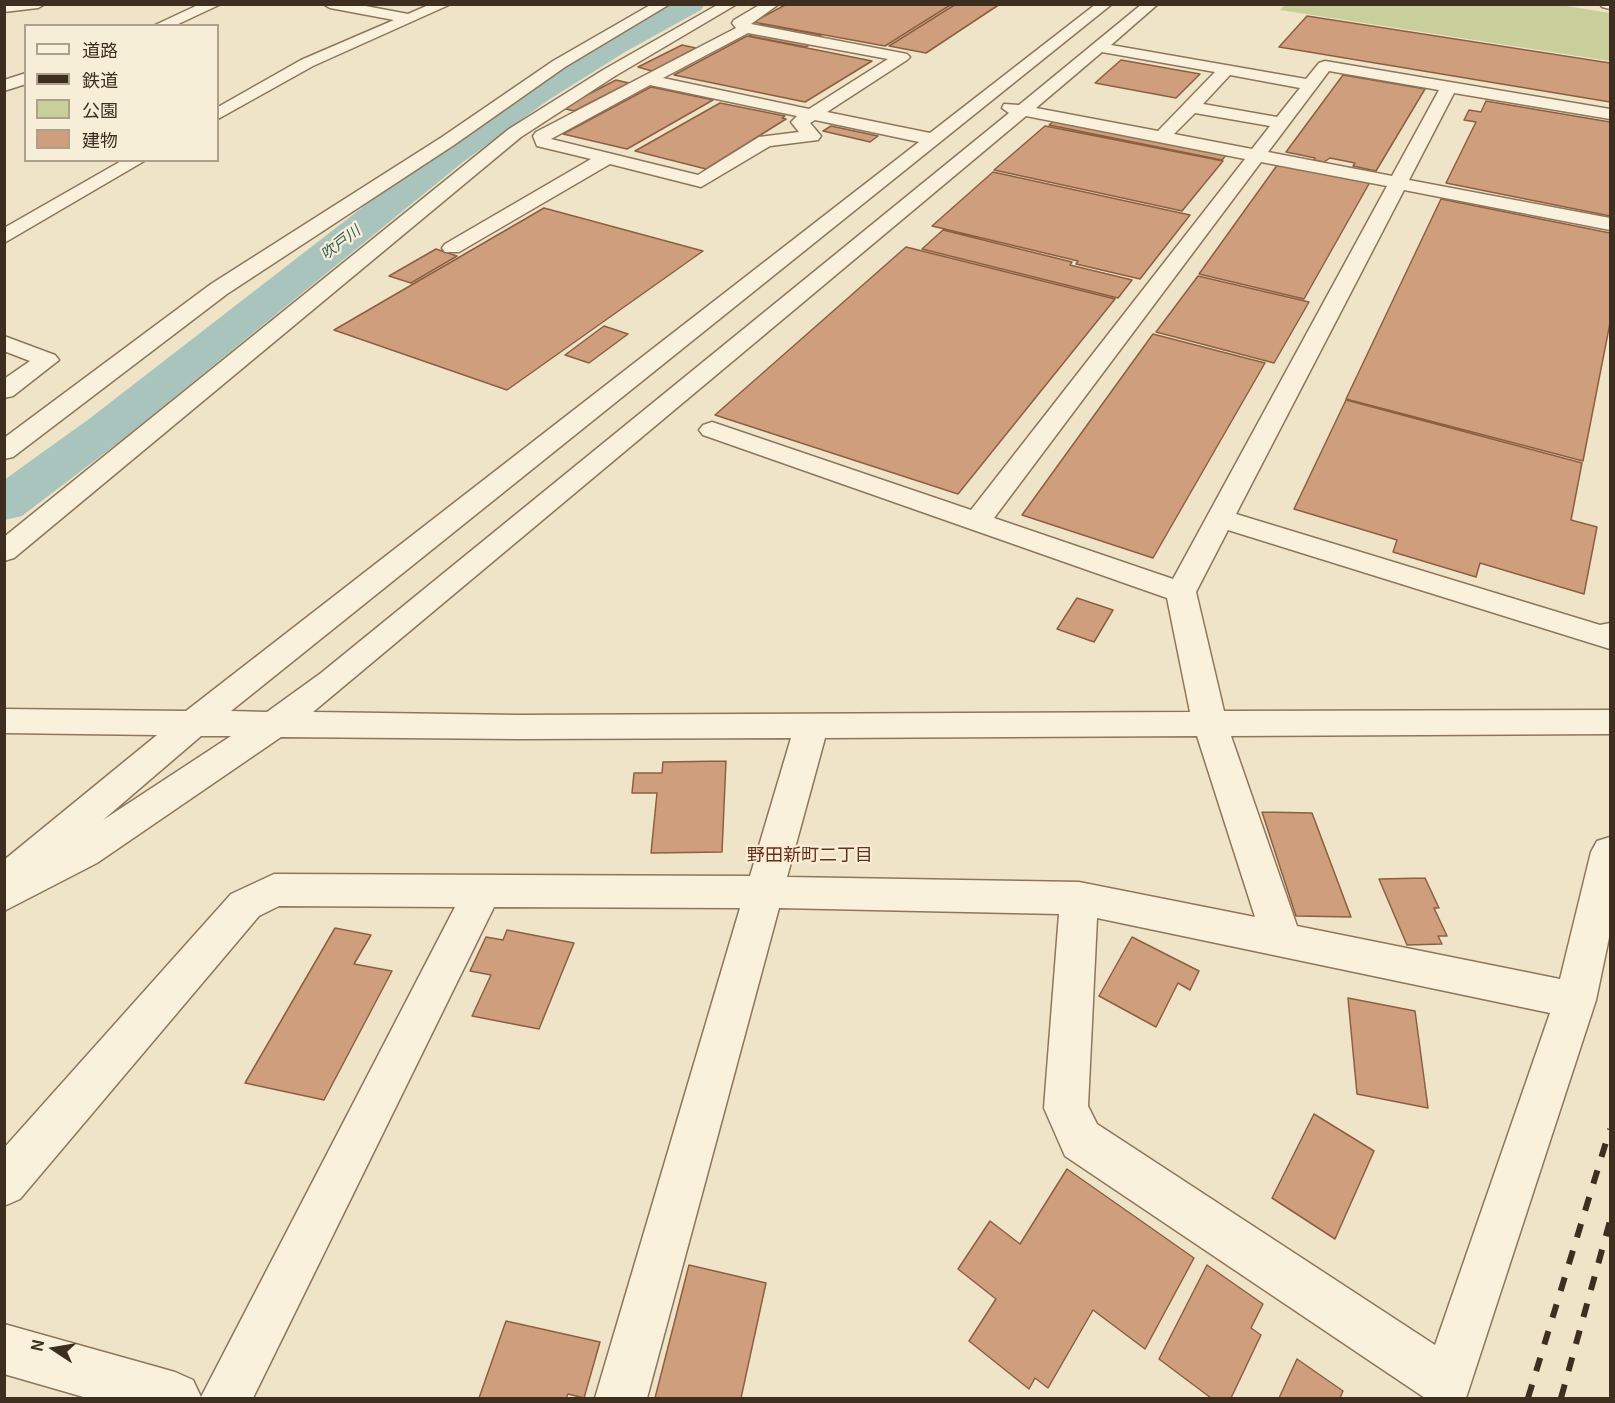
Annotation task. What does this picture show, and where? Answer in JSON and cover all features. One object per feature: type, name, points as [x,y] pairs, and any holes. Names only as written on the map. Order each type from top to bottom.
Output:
[{"type":"street","points":[[4,8],[38,4]]},
{"type":"street","points":[[165,24],[214,4]]},
{"type":"street","points":[[330,4],[410,19]]},
{"type":"street","points":[[220,111],[307,63],[444,4]]},
{"type":"street","points":[[4,451],[219,290],[448,141],[559,64],[663,4]]},
{"type":"street","points":[[4,552],[515,133],[609,73],[730,4]]},
{"type":"street","points":[[772,4],[739,22],[746,28],[903,57],[800,122],[812,136]]},
{"type":"street","points":[[4,883],[195,722],[898,154],[932,139],[1105,4]]},
{"type":"street","points":[[4,895],[84,852],[273,724],[341,674],[1024,111],[1150,4]]},
{"type":"street","points":[[746,28],[542,136],[543,142],[701,181],[765,141],[812,136],[833,140]]},
{"type":"street","points":[[1099,47],[1311,85]]},
{"type":"street","points":[[976,522],[1325,66],[1611,114]]},
{"type":"street","points":[[1162,137],[1226,70]]},
{"type":"street","points":[[4,86],[24,79]]},
{"type":"street","points":[[647,80],[932,139]]},
{"type":"street","points":[[1282,939],[1210,724],[1181,592],[1449,87]]},
{"type":"street","points":[[979,102],[1611,224]]},
{"type":"street","points":[[1191,106],[1280,123]]},
{"type":"street","points":[[452,248],[607,158]]},
{"type":"street","points":[[4,237],[134,162]]},
{"type":"street","points":[[4,343],[47,360],[4,391]]},
{"type":"street","points":[[712,430],[1181,592]]},
{"type":"street","points":[[1220,518],[1609,639],[1611,633]]},
{"type":"street","points":[[4,721],[812,726],[1611,722]]},
{"type":"street","points":[[621,1398],[812,726]]},
{"type":"street","points":[[1078,898],[1065,1108],[1081,1140],[1447,1383],[1575,1000],[1611,852]]},
{"type":"street","points":[[4,1183],[250,902],[274,890],[765,892],[1078,898],[1575,1000]]},
{"type":"street","points":[[226,1398],[482,892]]},
{"type":"street","points":[[4,1349],[175,1398]]},
{"type":"green space","points":[[1554,4],[1610,13],[1610,61],[1280,10],[1285,5]]},
{"type":"building","points":[[787,4],[952,4],[885,46],[753,22]]},
{"type":"building","points":[[956,4],[1000,4],[926,53],[889,46]]},
{"type":"building","points":[[1307,16],[1610,63],[1610,102],[1279,47]]},
{"type":"building","points":[[762,24],[821,35],[814,39],[754,28]]},
{"type":"building","points":[[758,31],[814,42],[806,47],[749,36]]},
{"type":"building","points":[[747,36],[872,61],[805,102],[674,75]]},
{"type":"building","points":[[682,45],[696,48],[652,71],[638,67]]},
{"type":"building","points":[[1121,60],[1200,74],[1176,98],[1095,83]]},
{"type":"building","points":[[1343,75],[1425,89],[1376,171],[1353,166],[1355,163],[1330,158],[1324,162],[1286,152]]},
{"type":"building","points":[[616,80],[629,83],[574,111],[562,108]]},
{"type":"building","points":[[651,87],[713,100],[627,149],[563,134]]},
{"type":"building","points":[[1486,101],[1610,122],[1610,216],[1446,183],[1476,122],[1464,120],[1469,110],[1481,112]]},
{"type":"building","points":[[720,103],[785,116],[782,118],[786,119],[706,169],[635,151]]},
{"type":"building","points":[[1054,121],[1228,153],[1222,160],[1049,125]]},
{"type":"building","points":[[831,126],[878,136],[870,142],[823,131]]},
{"type":"building","points":[[1045,126],[1223,161],[1182,211],[994,170]]},
{"type":"building","points":[[1278,164],[1370,182],[1304,299],[1199,274]]},
{"type":"building","points":[[993,172],[1190,215],[1140,279],[1076,264],[1078,261],[932,226]]},
{"type":"building","points":[[1441,199],[1610,233],[1610,323],[1583,461],[1346,399]]},
{"type":"building","points":[[544,208],[703,251],[507,390],[334,330]]},
{"type":"building","points":[[943,230],[1072,262],[1070,265],[1132,280],[1118,298],[922,249]]},
{"type":"building","points":[[906,247],[1115,299],[958,494],[715,415]]},
{"type":"building","points":[[436,249],[457,256],[411,283],[389,276]]},
{"type":"building","points":[[1198,276],[1309,302],[1274,363],[1156,332]]},
{"type":"building","points":[[604,326],[628,334],[589,363],[565,355]]},
{"type":"building","points":[[1153,334],[1265,363],[1153,558],[1022,515]]},
{"type":"building","points":[[1346,400],[1582,463],[1571,520],[1597,527],[1584,594],[1480,563],[1476,577],[1393,552],[1397,540],[1294,509]]},
{"type":"building","points":[[1077,598],[1113,610],[1094,642],[1057,629]]},
{"type":"building","points":[[726,761],[722,852],[651,853],[657,793],[632,793],[634,773],[662,773],[663,762]]},
{"type":"building","points":[[1262,812],[1312,813],[1351,917],[1296,916]]},
{"type":"building","points":[[1425,878],[1439,908],[1434,908],[1447,936],[1438,936],[1442,944],[1407,945],[1379,879]]},
{"type":"building","points":[[335,928],[371,935],[354,964],[392,971],[324,1100],[245,1083]]},
{"type":"building","points":[[507,930],[574,943],[539,1029],[472,1016],[491,975],[470,971],[486,937],[503,940]]},
{"type":"building","points":[[1132,937],[1199,971],[1190,990],[1178,983],[1156,1027],[1099,996]]},
{"type":"building","points":[[1348,998],[1415,1011],[1428,1108],[1357,1094]]},
{"type":"building","points":[[1314,1114],[1374,1151],[1335,1239],[1272,1198]]},
{"type":"building","points":[[1067,1169],[1194,1258],[1145,1349],[1093,1310],[1048,1388],[1035,1378],[1029,1389],[969,1341],[996,1299],[958,1269],[990,1221],[1020,1244]]},
{"type":"building","points":[[689,1265],[766,1283],[741,1398],[655,1398]]},
{"type":"building","points":[[1207,1265],[1263,1304],[1251,1328],[1261,1335],[1231,1398],[1211,1398],[1159,1359]]},
{"type":"building","points":[[506,1321],[600,1342],[584,1398],[568,1394],[566,1398],[479,1398]]},
{"type":"building","points":[[1297,1359],[1343,1391],[1340,1398],[1279,1398]]},
{"type":"waterway","name":"吹戸川","points":[[4,505],[106,429],[451,155],[536,94],[615,46],[692,4]]},
{"type":"railway","points":[[1528,1398],[1610,1129]]},
{"type":"railway","points":[[1561,1398],[1610,1221]]},
{"type":"district","name":"野田新町二丁目","points":[[810,854]]}]
